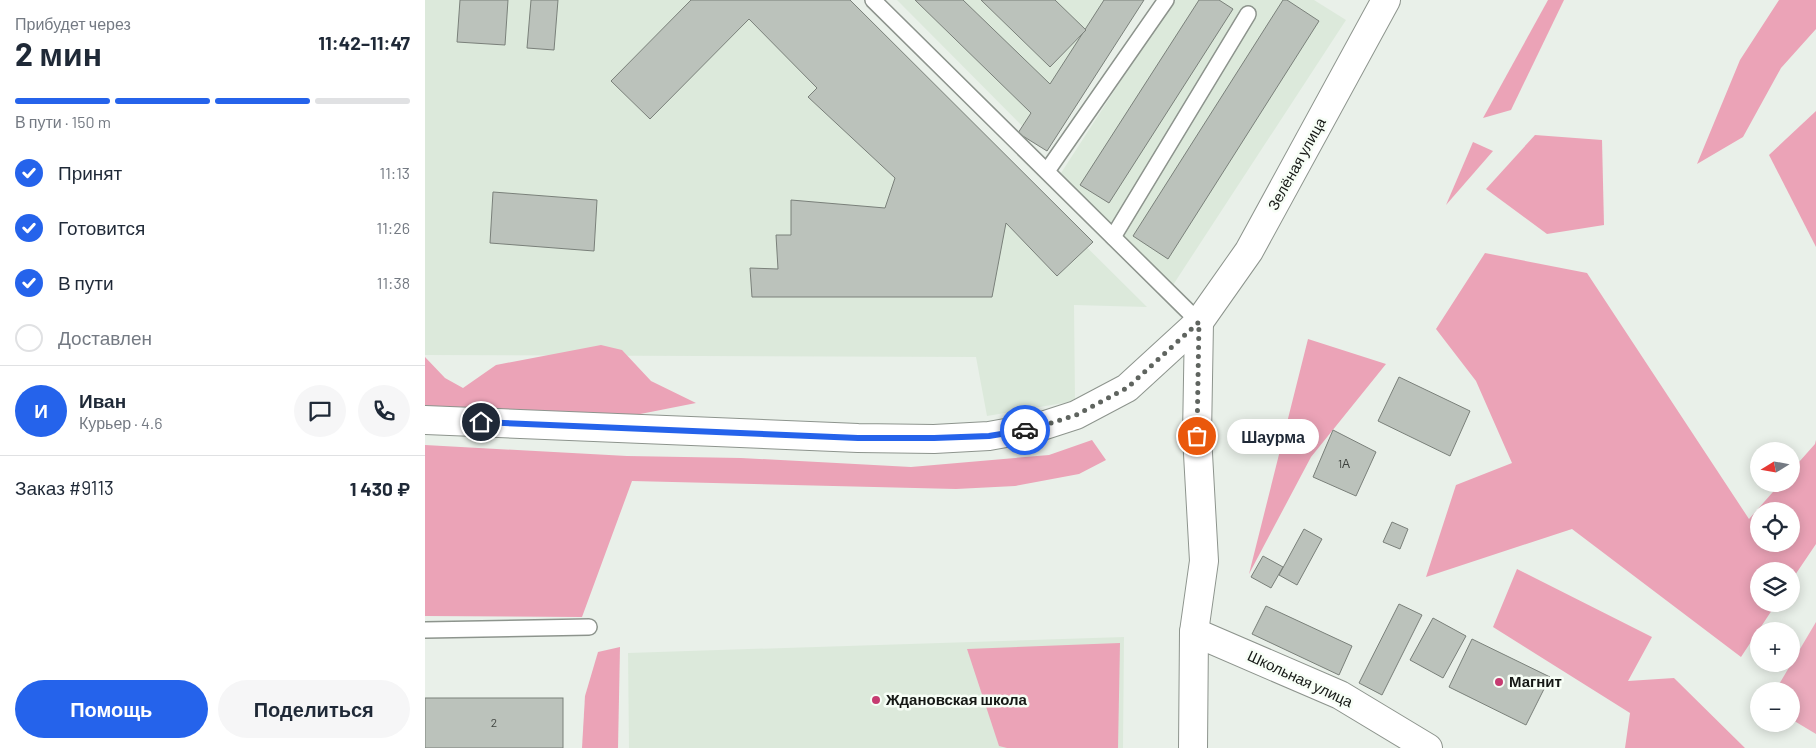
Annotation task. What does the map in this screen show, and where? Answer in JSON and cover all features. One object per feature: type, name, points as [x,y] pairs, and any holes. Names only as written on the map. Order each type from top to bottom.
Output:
[{"type":"street","name":"Зелёная улица","points":[[425,420],[858,438],[934,438],[989,436],[1039,427],[1076,415],[1127,388],[1199,322],[1249,251],[1386,0]]},
{"type":"street","points":[[1193,748],[1194,632],[1204,561],[1197,436],[1199,322]]},
{"type":"street","name":"Школьная улица","points":[[1194,632],[1340,695],[1428,748]]},
{"type":"lane","points":[[873,0],[1199,322]]},
{"type":"lane","points":[[1047,172],[1166,0]]},
{"type":"lane","points":[[1113,237],[1248,14]]},
{"type":"lane","points":[[425,630],[589,627]]},
{"type":"shaded area","points":[[425,0],[838,0],[1147,307],[1074,305],[1075,401],[987,416],[976,357],[425,355]]},
{"type":"shaded area","points":[[897,0],[1139,0],[1047,151]]},
{"type":"shaded area","points":[[1173,0],[1314,0],[1346,20],[1173,285],[1061,173]]},
{"type":"shaded area","points":[[1548,0],[1564,0],[1511,110],[1483,118]]},
{"type":"shaded area","points":[[1779,0],[1816,0],[1816,29],[1781,68],[1743,137],[1697,164],[1740,60]]},
{"type":"shaded area","points":[[1816,111],[1816,247],[1769,155]]},
{"type":"shaded area","points":[[1535,135],[1602,140],[1604,225],[1547,234],[1486,189]]},
{"type":"shaded area","points":[[1473,142],[1493,151],[1446,205]]},
{"type":"shaded area","points":[[1485,253],[1587,273],[1749,519],[1750,518],[1750,552],[1800,552],[1800,502],[1764,502],[1773,492],[1800,492],[1800,461],[1815,444],[1816,440],[1816,544],[1800,568],[1800,562],[1750,562],[1750,612],[1771,612],[1764,622],[1750,622],[1750,643],[1741,657],[1572,529],[1426,577],[1456,485],[1512,463],[1476,381],[1436,329]]},
{"type":"shaded area","points":[[1308,339],[1386,364],[1311,457],[1249,574]]},
{"type":"shaded area","points":[[601,345],[622,350],[651,381],[696,403],[620,418],[425,409],[425,357],[445,378],[463,388],[496,365]]},
{"type":"shaded area","points":[[1092,440],[1106,460],[1079,474],[1015,486],[956,489],[632,481],[582,617],[425,616],[425,445],[627,456],[741,458],[911,467],[1049,455]]},
{"type":"shaded area","points":[[1517,569],[1652,637],[1628,681],[1674,678],[1745,748],[1625,748],[1630,713],[1493,627]]},
{"type":"shaded area","points":[[1816,622],[1816,734],[1800,724],[1800,682],[1780,682],[1786,672],[1800,672],[1800,649]]},
{"type":"shaded area","name":"Ждановская школа","points":[[1124,637],[1123,748],[629,748],[628,653]]},
{"type":"shaded area","points":[[1120,643],[1118,748],[1007,748],[999,746],[967,649]]},
{"type":"shaded area","points":[[620,647],[618,748],[582,748],[585,696],[598,652]]},
{"type":"building","points":[[460,0],[508,0],[505,45],[457,42]]},
{"type":"building","points":[[531,0],[558,0],[554,50],[527,48]]},
{"type":"building","points":[[691,0],[850,0],[1093,242],[1057,276],[1006,223],[992,297],[752,297],[750,268],[778,269],[776,235],[791,235],[791,200],[885,208],[895,178],[808,97],[817,88],[749,19],[650,119],[611,81]]},
{"type":"building","points":[[915,0],[963,0],[1050,84],[1104,0],[1144,0],[1047,151],[1018,133],[1031,113]]},
{"type":"building","points":[[981,0],[1055,0],[1086,30],[1050,67]]},
{"type":"building","points":[[1199,0],[1219,0],[1233,9],[1109,203],[1080,185]]},
{"type":"building","points":[[1283,0],[1287,0],[1319,21],[1168,259],[1133,236]]},
{"type":"building","points":[[493,192],[597,200],[594,251],[490,243]]},
{"type":"building","points":[[1399,377],[1470,411],[1450,456],[1378,421]]},
{"type":"building","points":[[1333,430],[1376,452],[1356,496],[1313,477]]},
{"type":"building","points":[[1392,522],[1408,529],[1400,549],[1383,542]]},
{"type":"building","points":[[1304,529],[1322,539],[1297,585],[1279,575]]},
{"type":"building","points":[[1263,556],[1283,567],[1271,588],[1251,577]]},
{"type":"building","points":[[1399,604],[1422,615],[1382,695],[1359,683]]},
{"type":"building","points":[[1266,606],[1352,646],[1339,675],[1252,634]]},
{"type":"building","points":[[1433,618],[1466,636],[1443,678],[1410,660]]},
{"type":"building","name":"Магнит","points":[[1472,639],[1550,677],[1526,725],[1449,687]]},
{"type":"building","points":[[425,698],[563,698],[563,748],[425,748]]},
{"type":"way so far","points":[[1025,430],[1076,415],[1127,388],[1199,322],[1197,436]]},
{"type":"place","name":"Шаурма","points":[[1197,436]]},
{"type":"place","name":"Магнит","points":[[1499,682]]},
{"type":"place","name":"Ждановская школа","points":[[876,700]]},
{"type":"route","points":[[481,422],[858,438],[989,436],[1025,430]]}]
